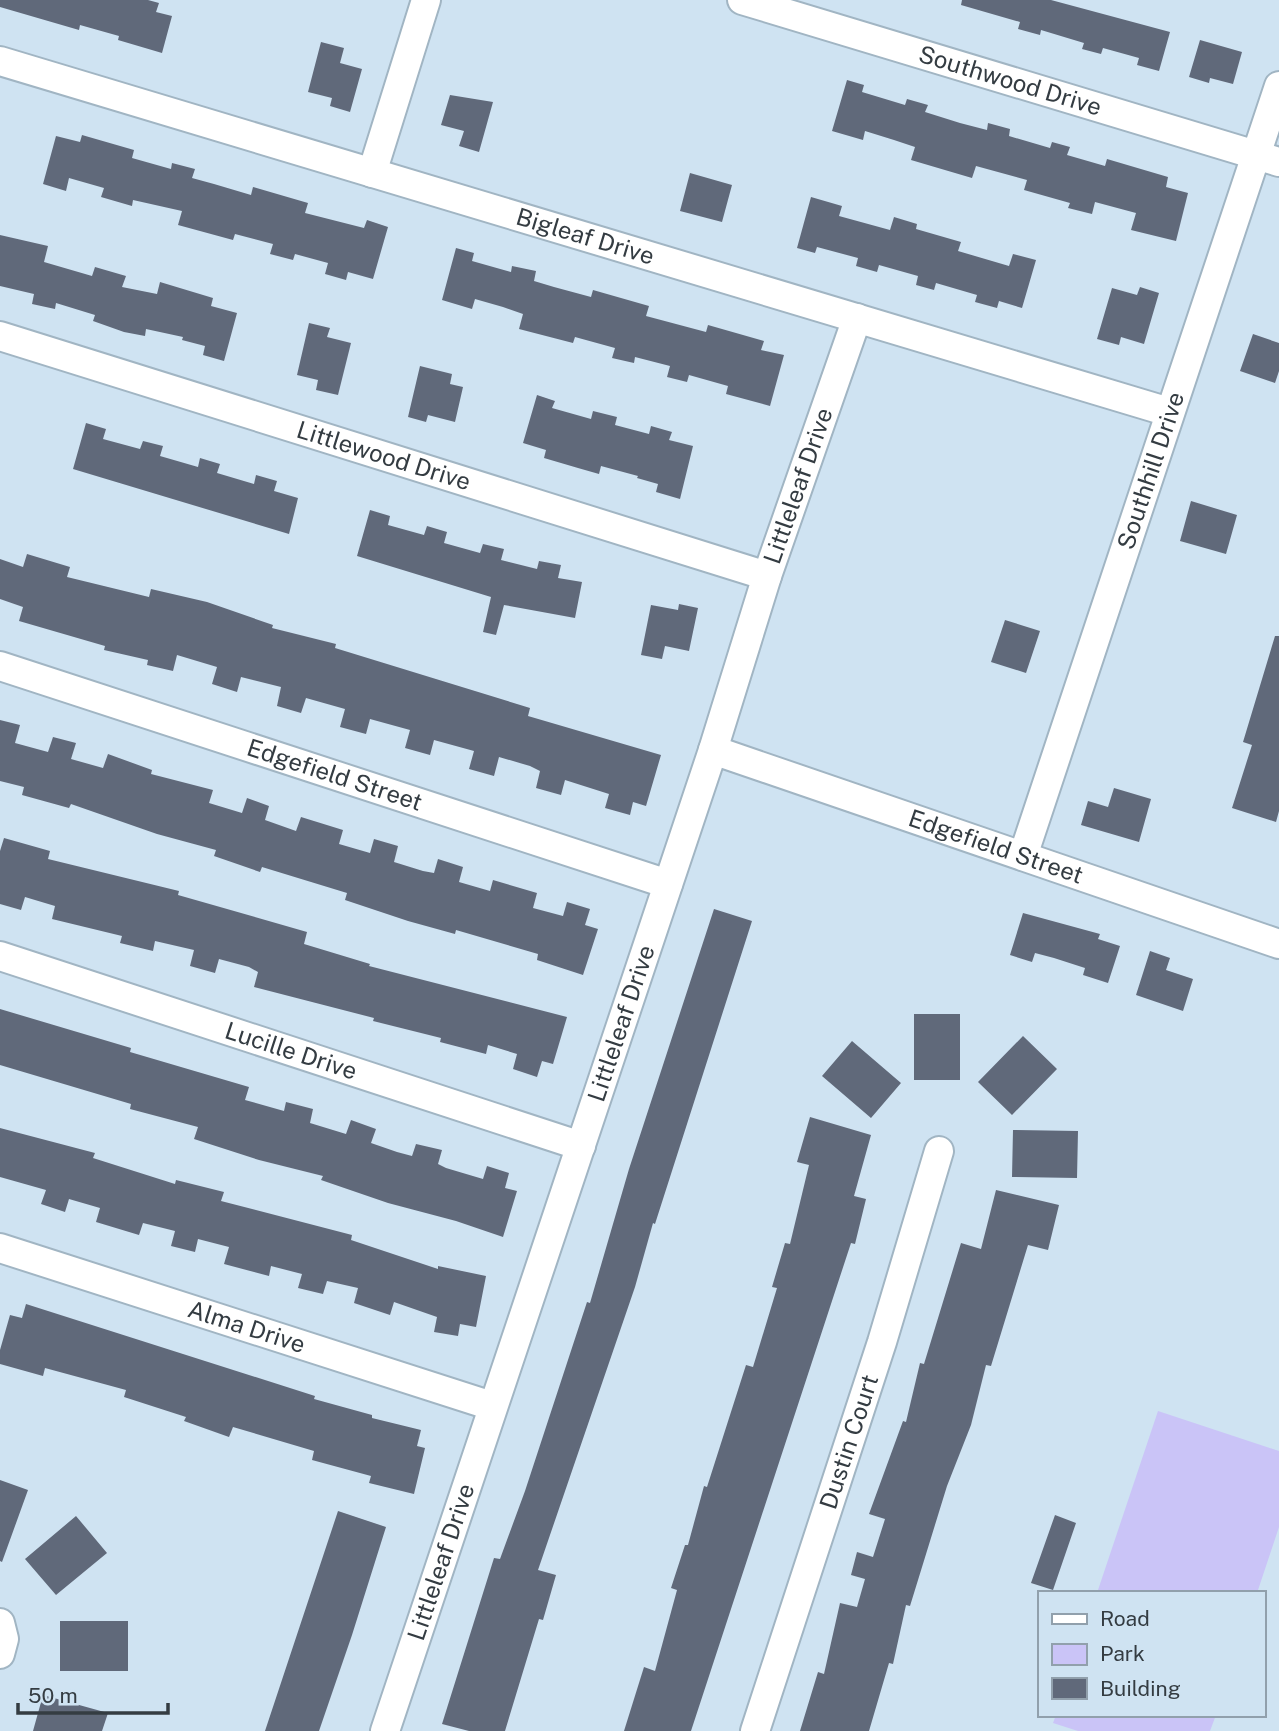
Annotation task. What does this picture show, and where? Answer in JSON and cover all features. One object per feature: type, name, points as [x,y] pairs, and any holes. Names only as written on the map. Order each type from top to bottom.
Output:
[{"type":"street","points":[[372,173],[426,0]]},
{"type":"street","name":"Southwood Drive","points":[[742,0],[1268,158]]},
{"type":"street","name":"Bigleaf Drive","points":[[0,61],[1170,412]]},
{"type":"street","name":"Southhill Drive","points":[[1023,856],[1170,412],[1268,158],[1279,86]]},
{"type":"street","name":"Littleleaf Drive","points":[[386,1731],[492,1406],[713,750],[767,576],[857,318]]},
{"type":"street","name":"Littlewood Drive","points":[[0,335],[767,576]]},
{"type":"street","name":"Edgefield Street","points":[[0,666],[668,884]]},
{"type":"street","name":"Edgefield Street","points":[[713,750],[1279,944]]},
{"type":"street","name":"Lucille Drive","points":[[0,956],[581,1146]]},
{"type":"street","name":"Dustin Court","points":[[755,1731],[882,1342],[939,1152]]},
{"type":"street","name":"Alma Drive","points":[[0,1248],[492,1406]]},
{"type":"street","points":[[0,1623],[4,1639],[0,1654]]},
{"type":"green space","points":[[1158,1411],[1279,1451],[1279,1527],[1258,1591],[1098,1591]]},
{"type":"green space","points":[[1055,1717],[1215,1717],[1210,1731],[1078,1731],[1053,1723]]},
{"type":"building","points":[[0,0],[148,0],[159,3],[156,12],[172,16],[162,53],[118,40],[119,36],[80,25],[79,30],[0,7]]},
{"type":"building","points":[[962,0],[1051,0],[1170,32],[1159,71],[1137,65],[1139,58],[1103,48],[1101,54],[1082,49],[1084,43],[1041,30],[1040,35],[1018,29],[1020,22],[961,5]]},
{"type":"building","points":[[1200,40],[1242,52],[1233,84],[1210,78],[1209,83],[1189,77]]},
{"type":"building","points":[[321,42],[344,48],[340,63],[362,69],[350,112],[330,106],[332,98],[308,92]]},
{"type":"building","points":[[847,80],[864,85],[862,92],[905,105],[907,99],[928,105],[925,112],[960,123],[987,130],[988,123],[1010,129],[1009,136],[1050,148],[1052,142],[1070,147],[1067,155],[1105,166],[1107,159],[1168,177],[1166,187],[1188,193],[1176,241],[1131,230],[1136,213],[1095,202],[1092,214],[1068,208],[1070,203],[1024,190],[1027,180],[976,166],[972,178],[911,160],[915,147],[865,131],[863,140],[832,131]]},
{"type":"building","points":[[450,95],[493,102],[479,152],[459,146],[464,131],[441,125]]},
{"type":"building","points":[[82,135],[134,150],[132,158],[171,169],[172,163],[195,169],[192,178],[251,195],[253,187],[308,203],[305,213],[364,228],[367,220],[388,227],[373,279],[348,272],[346,280],[325,274],[328,263],[295,254],[293,260],[270,254],[273,244],[235,234],[233,240],[178,225],[182,211],[133,200],[132,206],[101,197],[104,188],[69,178],[66,191],[43,184],[56,136],[80,142]]},
{"type":"building","points":[[690,173],[732,185],[722,222],[680,211]]},
{"type":"building","points":[[811,197],[842,206],[839,216],[890,230],[894,217],[917,224],[916,229],[961,242],[958,251],[1009,266],[1013,254],[1036,260],[1022,308],[999,301],[997,308],[975,302],[977,295],[936,283],[934,290],[916,285],[918,276],[879,265],[877,272],[856,266],[858,258],[817,247],[815,253],[797,248]]},
{"type":"building","points":[[0,235],[48,246],[44,262],[92,276],[95,267],[126,276],[122,287],[157,294],[160,282],[213,298],[211,306],[237,313],[224,361],[203,355],[205,346],[182,340],[183,337],[146,329],[145,336],[124,332],[93,321],[95,315],[56,303],[55,309],[32,304],[34,294],[0,286]]},
{"type":"building","points":[[456,248],[474,253],[472,261],[511,272],[512,266],[536,271],[534,281],[591,297],[593,290],[649,306],[646,316],[706,332],[708,325],[764,341],[761,350],[784,355],[770,406],[726,394],[728,386],[689,375],[687,382],[667,377],[670,366],[635,357],[634,363],[612,358],[615,348],[575,337],[573,343],[519,329],[523,314],[503,307],[475,299],[472,309],[442,300]]},
{"type":"building","points":[[1140,287],[1159,293],[1144,344],[1121,337],[1119,345],[1097,339],[1112,288],[1137,295]]},
{"type":"building","points":[[309,323],[330,328],[327,337],[351,343],[338,395],[316,390],[318,380],[297,375]]},
{"type":"building","points":[[1253,334],[1279,343],[1279,371],[1275,383],[1240,371]]},
{"type":"building","points":[[420,366],[452,374],[450,384],[463,387],[455,422],[428,415],[426,422],[408,417]]},
{"type":"building","points":[[537,395],[555,401],[552,408],[591,419],[593,411],[617,417],[615,425],[649,434],[651,426],[672,432],[669,440],[693,446],[680,499],[656,492],[658,484],[637,478],[638,476],[601,466],[599,474],[578,468],[544,458],[546,450],[523,443]]},
{"type":"building","points":[[86,423],[106,429],[103,439],[140,449],[143,441],[163,446],[160,456],[198,467],[200,458],[220,464],[217,473],[254,484],[256,475],[277,481],[274,491],[298,498],[289,534],[73,469]]},
{"type":"building","points":[[1191,501],[1237,515],[1226,554],[1180,541]]},
{"type":"building","points":[[370,510],[390,516],[388,525],[424,535],[427,526],[447,532],[444,543],[480,553],[483,544],[504,549],[501,560],[537,569],[539,561],[561,565],[558,578],[582,582],[575,618],[504,605],[496,635],[483,632],[491,597],[357,556]]},
{"type":"building","points":[[27,554],[70,567],[67,577],[149,597],[151,589],[207,602],[273,625],[272,628],[336,644],[335,648],[530,708],[528,716],[661,755],[646,806],[633,802],[630,815],[605,808],[609,794],[565,780],[561,795],[536,788],[540,771],[499,757],[494,776],[469,769],[474,751],[434,740],[430,755],[405,748],[410,730],[370,719],[366,734],[340,727],[345,709],[306,698],[301,713],[277,706],[281,687],[241,677],[237,692],[212,684],[217,667],[177,655],[173,671],[147,665],[148,660],[104,650],[105,646],[19,621],[23,607],[0,599],[0,559],[23,567]]},
{"type":"building","points":[[679,604],[698,608],[689,651],[665,646],[662,659],[641,655],[651,605],[678,610]]},
{"type":"building","points":[[1005,620],[1040,631],[1026,673],[991,662]]},
{"type":"building","points":[[1275,636],[1279,636],[1279,811],[1276,822],[1232,808],[1252,745],[1243,742]]},
{"type":"building","points":[[0,720],[20,725],[15,743],[48,752],[53,737],[76,743],[71,759],[103,768],[108,754],[152,770],[151,774],[213,790],[209,803],[242,813],[247,798],[269,806],[265,820],[296,831],[301,817],[343,830],[339,844],[370,853],[374,839],[398,846],[394,862],[434,873],[438,859],[463,867],[459,882],[490,891],[493,880],[537,893],[533,908],[563,916],[567,902],[590,909],[585,925],[598,929],[583,975],[537,960],[538,954],[456,930],[455,934],[408,921],[345,900],[347,893],[262,867],[260,872],[214,856],[216,850],[157,834],[71,804],[69,808],[22,795],[24,787],[0,781]]},
{"type":"building","points":[[1114,788],[1151,799],[1139,842],[1081,825],[1088,801],[1108,807]]},
{"type":"building","points":[[4,838],[50,851],[48,859],[179,891],[178,895],[307,932],[304,944],[370,964],[369,966],[567,1017],[553,1064],[542,1061],[537,1077],[513,1069],[517,1054],[488,1045],[486,1054],[440,1042],[441,1038],[373,1021],[374,1018],[254,987],[258,972],[249,967],[219,959],[215,973],[190,966],[194,950],[155,941],[153,951],[120,943],[122,936],[52,919],[55,906],[25,897],[21,910],[0,904],[0,851]]},
{"type":"building","points":[[714,909],[752,921],[655,1224],[653,1223],[635,1287],[538,1570],[556,1575],[543,1620],[539,1619],[505,1731],[469,1731],[442,1724],[494,1558],[500,1559],[587,1302],[590,1303],[629,1169]]},
{"type":"building","points":[[1023,913],[1100,934],[1098,939],[1120,946],[1108,983],[1083,975],[1085,968],[1054,958],[1035,953],[1032,962],[1010,955]]},
{"type":"building","points":[[1150,951],[1170,958],[1166,970],[1193,979],[1183,1011],[1136,995]]},
{"type":"building","points":[[0,1009],[131,1048],[130,1052],[249,1087],[245,1100],[284,1111],[286,1102],[313,1109],[310,1123],[346,1134],[351,1120],[376,1129],[371,1143],[397,1152],[412,1156],[416,1144],[442,1150],[438,1164],[446,1168],[483,1179],[487,1166],[509,1173],[505,1188],[517,1191],[503,1237],[388,1203],[321,1180],[323,1176],[259,1160],[194,1139],[198,1127],[130,1109],[131,1104],[0,1065]]},
{"type":"building","points":[[914,1014],[960,1014],[960,1080],[914,1080]]},
{"type":"building","points":[[1023,1036],[1057,1069],[1012,1115],[978,1082]]},
{"type":"building","points":[[852,1041],[901,1083],[871,1118],[822,1076]]},
{"type":"building","points":[[810,1117],[871,1135],[854,1196],[866,1199],[855,1244],[851,1243],[691,1731],[624,1731],[644,1667],[655,1671],[677,1590],[671,1588],[685,1545],[688,1545],[704,1486],[707,1487],[746,1365],[753,1367],[777,1288],[772,1287],[785,1243],[790,1244],[809,1165],[797,1162]]},
{"type":"building","points":[[0,1128],[95,1153],[93,1158],[175,1184],[176,1180],[224,1192],[221,1201],[352,1235],[351,1240],[438,1269],[438,1266],[486,1276],[476,1327],[460,1324],[458,1336],[434,1332],[437,1317],[394,1302],[390,1315],[354,1303],[358,1288],[327,1281],[323,1294],[298,1288],[302,1274],[271,1266],[269,1276],[224,1264],[229,1247],[198,1239],[195,1252],[171,1246],[175,1231],[143,1223],[139,1235],[96,1222],[100,1208],[69,1199],[65,1212],[41,1204],[46,1190],[0,1177]]},
{"type":"building","points":[[1013,1130],[1078,1131],[1077,1178],[1012,1177]]},
{"type":"building","points":[[996,1190],[1059,1205],[1048,1250],[1028,1245],[991,1366],[986,1365],[971,1425],[947,1486],[910,1606],[906,1605],[893,1664],[889,1663],[869,1731],[800,1731],[818,1672],[824,1674],[840,1603],[857,1607],[865,1579],[851,1575],[857,1552],[873,1557],[885,1519],[869,1514],[903,1421],[906,1422],[920,1363],[924,1364],[961,1243],[981,1249]]},
{"type":"building","points":[[26,1304],[315,1396],[314,1399],[372,1415],[372,1418],[421,1430],[417,1446],[425,1448],[414,1494],[369,1483],[371,1476],[312,1460],[314,1451],[233,1427],[229,1437],[184,1421],[186,1417],[124,1397],[126,1390],[45,1368],[43,1376],[0,1364],[0,1350],[10,1315],[22,1318]]},
{"type":"building","points":[[0,1480],[28,1490],[2,1562],[0,1561]]},
{"type":"building","points":[[338,1511],[386,1527],[352,1635],[319,1731],[265,1731]]},
{"type":"building","points":[[1055,1515],[1076,1523],[1053,1590],[1031,1583]]},
{"type":"building","points":[[76,1516],[107,1553],[56,1595],[25,1559]]},
{"type":"building","points":[[60,1621],[128,1621],[128,1671],[60,1671]]},
{"type":"building","points":[[43,1695],[108,1713],[102,1731],[33,1731]]}]
